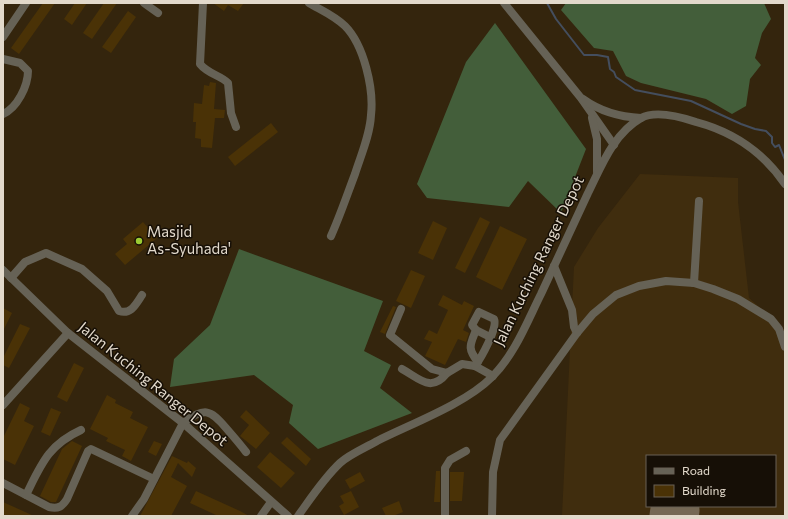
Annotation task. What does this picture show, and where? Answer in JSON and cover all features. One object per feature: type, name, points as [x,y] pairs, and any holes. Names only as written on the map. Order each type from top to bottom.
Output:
[{"type":"street","points":[[3,37],[26,3]]},
{"type":"street","points":[[144,3],[158,12]]},
{"type":"street","points":[[203,3],[200,64],[205,70],[224,79],[228,83],[231,113],[236,127]]},
{"type":"street","points":[[309,3],[336,19],[352,35],[363,57],[369,85],[372,115],[364,149],[343,210],[331,236]]},
{"type":"street","points":[[504,3],[581,98],[590,113],[614,145]]},
{"type":"street","points":[[3,59],[20,63],[28,71],[28,78],[18,99],[7,112],[3,114]]},
{"type":"street","points":[[581,98],[591,105],[610,113],[625,117],[641,118]]},
{"type":"street","points":[[590,113],[597,139],[596,176]]},
{"type":"street","name":"Jalan Kuching Ranger Depot","points":[[298,516],[341,462],[363,449],[446,407],[478,388],[493,376],[514,346],[606,156],[624,131],[641,118],[654,114],[686,119],[708,125],[734,136],[744,142],[768,162],[785,184]]},
{"type":"street","points":[[694,283],[700,200]]},
{"type":"street","points":[[11,278],[25,262],[46,253],[82,269],[106,291],[119,311],[123,313],[132,310],[142,295]]},
{"type":"street","points":[[554,266],[572,310],[574,327],[577,333]]},
{"type":"street","name":"Jalan Kuching Ranger Depot","points":[[3,270],[68,333],[183,423],[288,516]]},
{"type":"street","points":[[492,516],[493,472],[500,440],[577,333],[593,314],[616,295],[638,286],[666,281],[694,283],[738,299],[759,310],[771,319],[779,329],[785,347]]},
{"type":"street","points":[[401,309],[390,336],[432,369],[447,373]]},
{"type":"street","points":[[476,364],[490,337],[496,322],[494,319],[482,313],[477,313],[472,325],[476,330],[490,337]]},
{"type":"street","points":[[476,330],[470,344],[470,350],[476,364],[493,376]]},
{"type":"street","points":[[3,405],[68,333]]},
{"type":"street","points":[[402,369],[428,384],[435,384],[440,382],[447,373],[462,364],[476,364]]},
{"type":"street","points":[[132,516],[144,499],[183,423],[193,415],[205,412],[214,414],[246,452]]},
{"type":"street","points":[[26,495],[43,460],[54,446],[68,436],[81,430]]},
{"type":"street","points":[[3,483],[49,507],[55,508],[62,506],[67,500],[88,450],[91,449],[154,479]]},
{"type":"street","points":[[445,516],[444,468],[450,460],[466,451]]},
{"type":"street","points":[[261,516],[271,502]]},
{"type":"shaded area","points":[[640,174],[738,178],[738,202],[749,298],[785,330],[785,516],[562,516],[574,267],[598,228]]},
{"type":"green space","points":[[566,3],[764,3],[771,19],[762,33],[755,58],[761,65],[750,79],[746,106],[732,114],[706,99],[641,83],[626,76],[613,51],[594,48],[561,10]]},
{"type":"green space","points":[[495,23],[586,149],[561,213],[528,181],[509,207],[427,198],[417,184],[466,62]]},
{"type":"green space","points":[[239,249],[383,301],[364,351],[391,365],[380,388],[412,413],[318,449],[289,423],[293,405],[254,375],[170,387],[174,359],[210,325]]},
{"type":"building","points":[[43,3],[55,3],[19,54],[11,48]]},
{"type":"building","points":[[75,3],[87,3],[72,25],[64,19]]},
{"type":"building","points":[[104,3],[117,3],[92,39],[83,33]]},
{"type":"building","points":[[213,3],[244,3],[238,11],[228,5],[224,11]]},
{"type":"building","points":[[128,11],[136,17],[111,53],[102,47]]},
{"type":"building","points":[[210,82],[216,83],[214,109],[225,110],[224,118],[215,118],[212,148],[201,147],[201,139],[195,138],[196,122],[193,122],[194,103],[202,104],[204,85],[209,86]]},
{"type":"building","points":[[271,123],[278,132],[235,166],[228,157]]},
{"type":"building","points":[[480,217],[490,222],[465,273],[455,268]]},
{"type":"building","points":[[433,221],[447,228],[433,260],[418,253]]},
{"type":"building","name":"Masjid As-Syuhada'","points":[[143,222],[157,238],[125,265],[115,254],[127,244],[123,239]]},
{"type":"building","points":[[500,226],[527,239],[502,290],[476,277]]},
{"type":"building","points":[[411,270],[425,276],[411,308],[396,301]]},
{"type":"building","points":[[443,295],[462,305],[464,301],[474,306],[463,330],[469,333],[466,342],[458,339],[445,365],[425,356],[432,342],[424,339],[429,330],[437,334],[448,310],[438,305]]},
{"type":"building","points":[[393,306],[396,307],[385,334],[380,332]]},
{"type":"building","points":[[3,308],[12,313],[3,331]]},
{"type":"building","points":[[20,324],[30,328],[9,368],[3,365],[3,358]]},
{"type":"building","points":[[74,363],[84,368],[67,402],[57,397]]},
{"type":"building","points":[[107,395],[116,400],[115,403],[133,412],[130,418],[148,427],[131,461],[122,456],[125,450],[106,441],[108,438],[90,429]]},
{"type":"building","points":[[20,403],[30,408],[24,421],[34,426],[15,465],[3,459],[3,438]]},
{"type":"building","points":[[51,408],[61,412],[50,436],[41,432]]},
{"type":"building","points":[[246,410],[270,433],[256,449],[240,436],[249,425],[240,417]]},
{"type":"building","points":[[287,437],[311,459],[306,466],[281,443]]},
{"type":"building","points":[[72,441],[82,446],[56,502],[51,502],[40,496],[62,449]]},
{"type":"building","points":[[154,441],[162,444],[156,456],[148,452]]},
{"type":"building","points":[[270,452],[295,473],[281,488],[257,467]]},
{"type":"building","points":[[172,456],[187,463],[188,461],[196,468],[192,477],[178,463],[171,477],[187,486],[171,516],[140,516]]},
{"type":"building","points":[[436,471],[440,471],[440,502],[434,502]]},
{"type":"building","points":[[360,472],[365,481],[350,489],[345,480]]},
{"type":"building","points":[[450,472],[464,472],[462,501],[450,501]]},
{"type":"building","points":[[196,491],[249,516],[218,516],[190,503]]},
{"type":"building","points":[[351,491],[359,507],[344,515],[339,506],[344,503],[340,496]]},
{"type":"building","points":[[399,501],[403,512],[393,516],[386,516],[382,508]]},
{"type":"building","points":[[3,502],[34,516],[7,516],[3,514]]},
{"type":"waterway","points":[[547,3],[556,19],[584,55],[608,57],[610,69],[614,72],[616,77],[635,90],[691,101],[741,124],[766,131],[772,137],[772,143],[775,147],[779,145],[785,160]]},
{"type":"runway","points":[[674,516],[675,510]]},
{"type":"place","name":"Masjid As-Syuhada'","points":[[139,241]]}]
